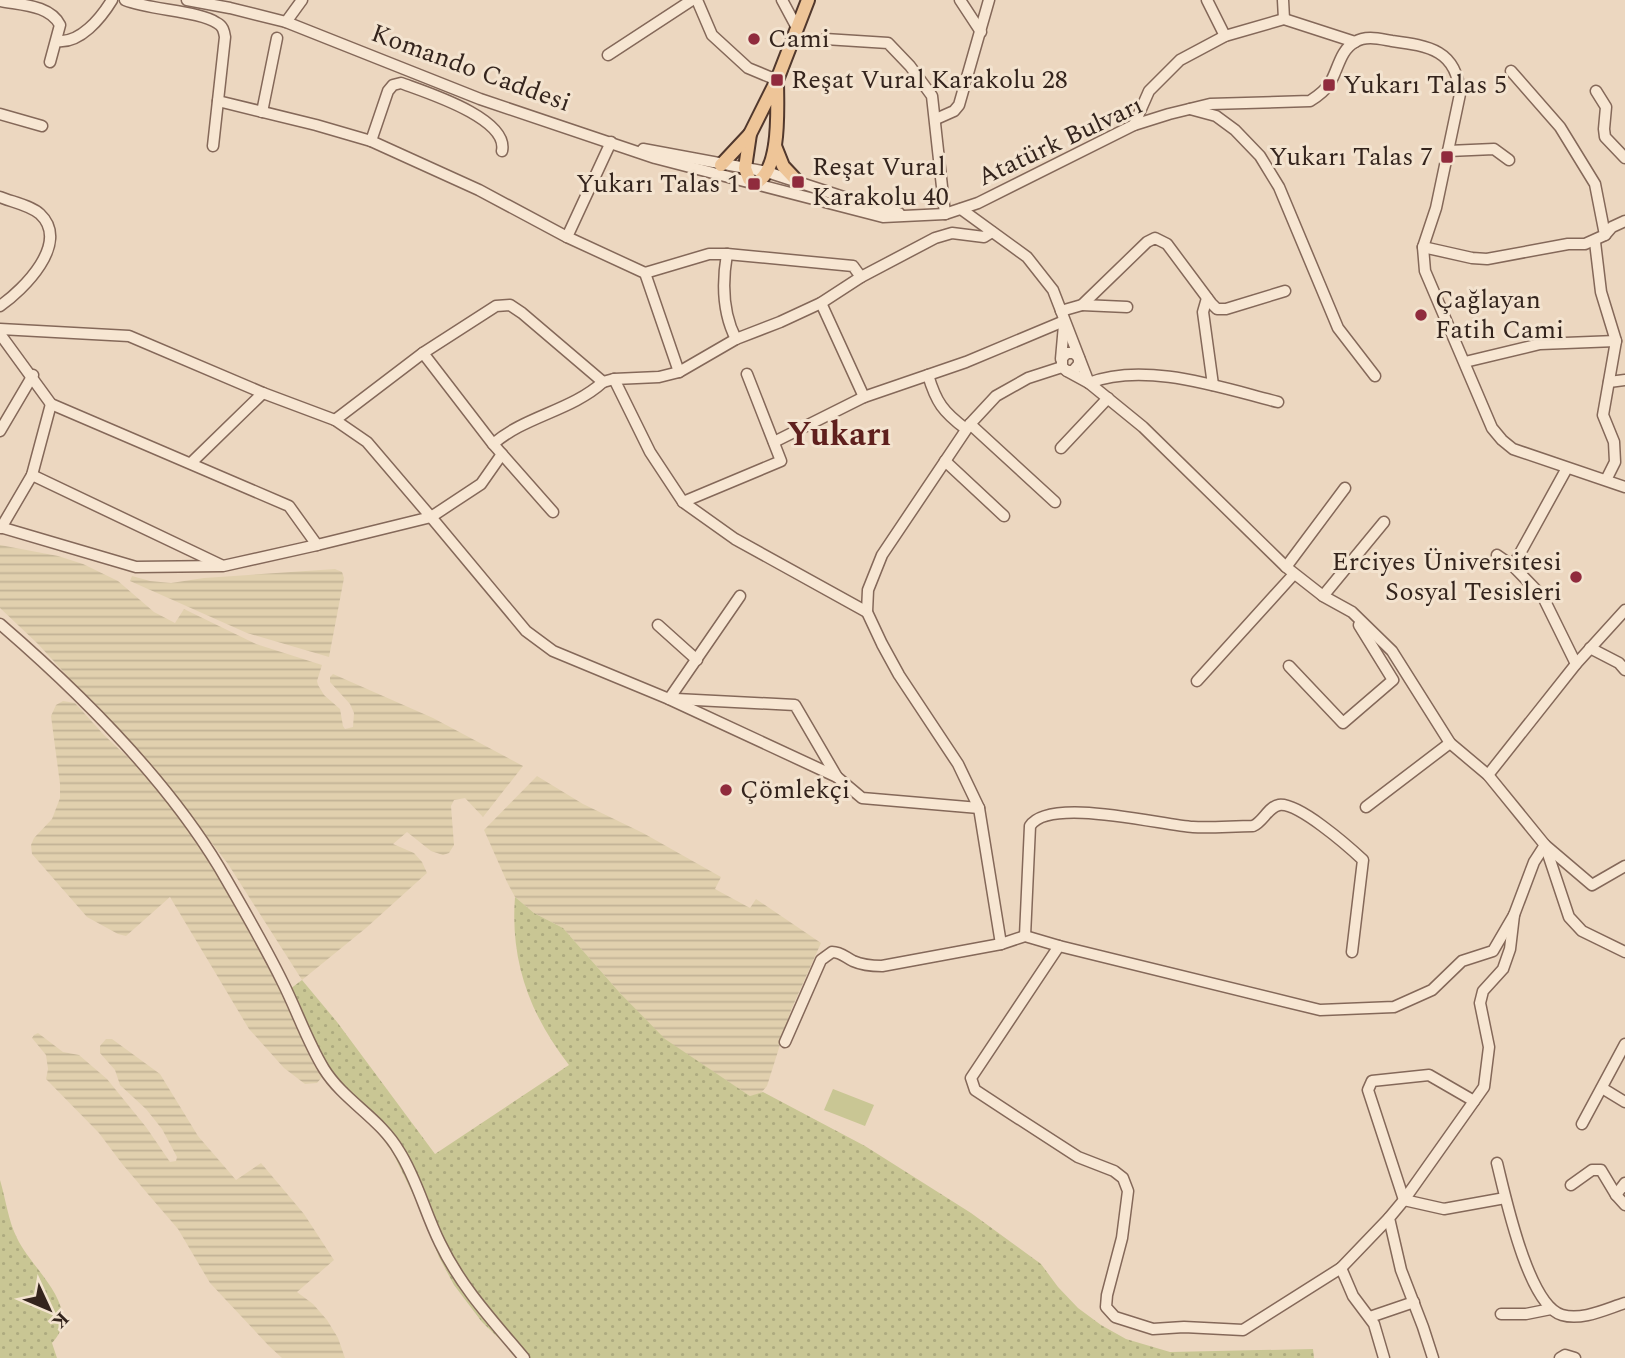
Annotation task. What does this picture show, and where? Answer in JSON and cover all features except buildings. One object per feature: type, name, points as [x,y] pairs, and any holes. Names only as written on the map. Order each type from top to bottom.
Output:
[{"type":"main road","points":[[721,165],[750,134],[777,80],[808,0]]},
{"type":"main road","points":[[750,134],[745,168],[754,184],[767,172],[775,146],[777,80]]},
{"type":"main road","points":[[775,146],[783,166],[798,182]]},
{"type":"street","points":[[57,41],[70,40],[84,32],[100,17],[112,0]]},
{"type":"street","points":[[125,0],[142,6],[208,18],[221,26],[225,37],[213,146]]},
{"type":"street","name":"Komando Caddesi","points":[[187,0],[286,22],[480,99],[615,143]]},
{"type":"street","points":[[286,22],[302,0]]},
{"type":"street","points":[[608,55],[695,0],[712,35],[748,68],[777,80]]},
{"type":"street","points":[[782,0],[797,28]]},
{"type":"street","points":[[960,0],[981,32]]},
{"type":"street","points":[[936,119],[954,111],[959,105],[989,0]]},
{"type":"street","points":[[1207,0],[1226,36]]},
{"type":"street","points":[[1283,0],[1284,19]]},
{"type":"street","points":[[1,2],[52,13],[60,25],[50,62]]},
{"type":"street","points":[[1134,125],[1149,91],[1180,60],[1226,36],[1284,19],[1355,42],[1371,38],[1421,45],[1435,50],[1454,67],[1459,78],[1460,94],[1436,208],[1423,247],[1424,271],[1437,306],[1465,362],[1492,428],[1502,440],[1513,449],[1625,487]]},
{"type":"street","points":[[262,111],[276,38]]},
{"type":"street","points":[[825,39],[881,42],[894,47],[932,96],[946,214]]},
{"type":"street","name":"Atatürk Bulvarı","points":[[913,216],[946,214],[961,209],[1010,188],[1134,125],[1189,109],[1210,104],[1310,101],[1329,85],[1343,54],[1355,42]]},
{"type":"street","points":[[1511,71],[1560,127],[1595,184],[1605,235]]},
{"type":"street","points":[[371,141],[388,91],[393,85],[401,83],[460,105],[498,132],[503,141],[502,151]]},
{"type":"street","points":[[1596,91],[1606,107],[1605,136],[1625,158]]},
{"type":"street","points":[[218,101],[371,141],[479,190],[567,237],[645,273],[709,254],[727,254],[853,267],[861,277]]},
{"type":"street","points":[[1189,109],[1216,116],[1236,130],[1260,156],[1279,187],[1338,328],[1375,376]]},
{"type":"street","points":[[0,114],[43,126]]},
{"type":"street","points":[[615,143],[767,172],[862,204],[913,216]]},
{"type":"street","points":[[615,143],[655,158],[883,217],[913,216]]},
{"type":"street","points":[[567,237],[615,143]]},
{"type":"street","points":[[1448,151],[1494,149],[1509,160]]},
{"type":"street","points":[[0,197],[41,214],[47,223],[50,240],[39,268],[30,281],[0,306]]},
{"type":"street","points":[[961,209],[1027,257],[1053,290],[1089,383]]},
{"type":"street","points":[[1423,247],[1488,259],[1595,242],[1612,227],[1625,221]]},
{"type":"street","points":[[493,444],[510,430],[578,400],[609,381],[659,377],[679,372],[736,339],[821,303],[861,277],[943,235],[960,233],[984,237],[992,232]]},
{"type":"street","points":[[774,442],[864,397],[928,375],[1062,316],[1082,305],[1147,242],[1156,238],[1167,244],[1217,309],[1226,309],[1285,290]]},
{"type":"street","points":[[1595,242],[1601,292],[1616,341],[1603,415],[1616,452],[1612,472],[1606,480]]},
{"type":"street","points":[[727,254],[725,303],[729,326],[736,339]]},
{"type":"street","points":[[645,273],[679,372]]},
{"type":"street","points":[[1207,298],[1203,312],[1213,385]]},
{"type":"street","points":[[821,303],[864,397]]},
{"type":"street","points":[[1082,305],[1127,307]]},
{"type":"street","points":[[335,420],[423,353],[489,310],[496,306],[510,306],[609,381],[683,502],[735,539],[867,612]]},
{"type":"street","points":[[1062,316],[1063,366]]},
{"type":"street","points":[[0,331],[51,404],[289,506],[317,545]]},
{"type":"street","points":[[0,331],[130,336],[263,393],[335,420],[367,442],[534,639],[553,652],[668,699],[837,777],[862,798],[979,808]]},
{"type":"street","points":[[1465,362],[1539,344],[1616,341]]},
{"type":"street","points":[[423,353],[493,444],[553,512]]},
{"type":"street","points":[[1001,944],[979,808],[958,764],[899,675],[867,612],[868,590],[882,555],[968,426],[996,396],[1028,378],[1063,366],[1076,369],[1079,358],[1074,353],[1067,353],[1063,366]]},
{"type":"street","points":[[1063,366],[1089,383],[1143,427],[1286,567],[1323,596],[1352,612],[1392,651],[1450,743],[1488,775],[1545,845],[1592,884],[1625,866]]},
{"type":"street","points":[[683,502],[781,461],[747,374]]},
{"type":"street","points":[[0,431],[33,375]]},
{"type":"street","points":[[928,375],[934,397],[948,416],[968,426],[1055,502]]},
{"type":"street","points":[[1089,383],[1114,377],[1135,376],[1180,379],[1278,402]]},
{"type":"street","points":[[1609,382],[1625,380]]},
{"type":"street","points":[[191,463],[263,393]]},
{"type":"street","points":[[1061,447],[1108,398]]},
{"type":"street","points":[[51,404],[32,475],[1,528],[136,567],[223,566],[431,517],[481,484],[502,454]]},
{"type":"street","points":[[945,461],[1004,516]]},
{"type":"street","points":[[1513,566],[1567,468]]},
{"type":"street","points":[[32,475],[223,566]]},
{"type":"street","points":[[1286,567],[1345,488]]},
{"type":"street","points":[[1323,596],[1384,522]]},
{"type":"street","points":[[1497,555],[1513,566],[1543,597],[1576,664]]},
{"type":"street","points":[[1197,681],[1294,574]]},
{"type":"street","points":[[668,699],[740,597]]},
{"type":"street","points":[[1488,775],[1576,664],[1625,610]]},
{"type":"street","points":[[1289,666],[1343,723],[1392,680],[1352,612]]},
{"type":"street","points":[[0,624],[63,681],[118,738],[162,787],[201,838],[282,980],[324,1068],[339,1087],[378,1122],[393,1141],[440,1243],[458,1275],[477,1303],[524,1358]]},
{"type":"street","points":[[658,625],[697,660]]},
{"type":"street","points":[[1590,648],[1619,663],[1625,670]]},
{"type":"street","points":[[668,699],[795,705],[837,777]]},
{"type":"street","points":[[1366,807],[1450,743]]},
{"type":"street","points":[[1025,936],[1030,826],[1039,817],[1102,813],[1193,827],[1253,826],[1279,805],[1291,807],[1309,818],[1363,860],[1352,952]]},
{"type":"street","points":[[785,1042],[821,960],[827,954],[836,951],[867,965],[882,966],[1001,944],[1025,936],[1320,1010],[1394,1007],[1432,990],[1462,961],[1493,951],[1514,915],[1534,862],[1545,845]]},
{"type":"street","points":[[1545,845],[1569,917],[1582,931],[1625,952]]},
{"type":"street","points":[[1059,946],[971,1078],[975,1090],[1078,1157],[1114,1171],[1123,1178],[1128,1191],[1122,1238],[1106,1307],[1115,1317],[1153,1329],[1184,1327],[1243,1330],[1341,1268],[1404,1200],[1484,1087],[1489,1047],[1480,1003],[1483,991],[1503,969],[1510,949],[1514,915]]},
{"type":"street","points":[[1582,1124],[1625,1044]]},
{"type":"street","points":[[1404,1200],[1368,1095],[1369,1085],[1372,1082],[1429,1075],[1474,1101]]},
{"type":"street","points":[[1602,1088],[1625,1102]]},
{"type":"street","points":[[1497,1163],[1527,1268],[1551,1309],[1562,1315],[1575,1317],[1625,1303]]},
{"type":"street","points":[[1572,1185],[1592,1170],[1598,1169],[1605,1174],[1616,1195],[1625,1205]]},
{"type":"street","points":[[1616,1195],[1625,1183]]},
{"type":"street","points":[[1404,1200],[1444,1209],[1505,1198]]},
{"type":"street","points":[[1389,1218],[1401,1270],[1433,1358]]},
{"type":"street","points":[[1341,1268],[1353,1296],[1370,1317],[1377,1331],[1384,1358]]},
{"type":"street","points":[[1370,1317],[1414,1302]]},
{"type":"street","points":[[1501,1314],[1527,1314],[1551,1309]]},
{"type":"street","points":[[1560,1358],[1565,1355],[1576,1358]]},
{"type":"shaded area","points":[[0,545],[58,556],[83,564],[118,581],[154,612],[175,623],[184,609],[256,644],[322,665],[318,685],[324,695],[340,709],[345,729],[353,727],[354,713],[350,704],[330,682],[333,674],[433,718],[523,766],[483,817],[465,798],[454,800],[451,806],[454,845],[449,853],[443,855],[431,851],[407,832],[393,844],[414,853],[427,873],[366,928],[302,980],[228,864],[164,781],[38,644],[0,608]]},
{"type":"shaded area","points":[[335,569],[342,572],[344,578],[329,657],[247,633],[130,581],[132,576],[171,583],[204,578]]},
{"type":"shaded area","points":[[63,701],[75,703],[136,765],[166,797],[203,846],[289,1007],[322,1077],[317,1083],[305,1084],[284,1068],[249,1029],[170,897],[126,936],[118,934],[87,917],[32,854],[31,845],[34,838],[52,819],[60,798],[51,716],[56,705]]},
{"type":"shaded area","points":[[537,776],[583,804],[643,833],[721,877],[715,889],[750,908],[756,899],[821,943],[791,1010],[767,1086],[760,1094],[750,1096],[664,1039],[563,928],[534,913],[515,897],[484,830]]},
{"type":"shaded area","points":[[515,897],[534,913],[563,928],[665,1039],[750,1096],[763,1092],[865,1146],[971,1213],[1041,1264],[1078,1308],[1101,1325],[1126,1339],[1170,1352],[1313,1349],[1314,1358],[519,1358],[482,1322],[454,1285],[393,1153],[374,1127],[322,1077],[282,995],[302,980],[337,1022],[435,1154],[569,1065],[543,1027],[526,986],[516,943]]},
{"type":"shaded area","points":[[38,1033],[63,1052],[79,1055],[107,1079],[170,1162],[176,1161],[177,1157],[162,1129],[146,1109],[120,1085],[115,1070],[100,1053],[100,1046],[106,1039],[112,1039],[160,1074],[198,1136],[236,1180],[261,1163],[304,1214],[334,1260],[297,1292],[313,1304],[327,1320],[338,1338],[345,1358],[282,1358],[269,1346],[210,1283],[178,1229],[99,1133],[46,1079],[46,1055],[32,1038]]},
{"type":"shaded area","points":[[833,1089],[874,1105],[865,1126],[824,1110]]},
{"type":"shaded area","points":[[0,1180],[17,1238],[59,1303],[61,1330],[52,1343],[57,1358],[0,1358]]},
{"type":"place","name":"Cami","points":[[754,39]]},
{"type":"place","name":"Reşat Vural Karakolu 28","points":[[777,80]]},
{"type":"place","name":"Yukarı Talas 5","points":[[1329,85]]},
{"type":"place","name":"Yukarı Talas 7","points":[[1447,157]]},
{"type":"place","name":"Reşat Vural Karakolu 40","points":[[798,182]]},
{"type":"place","name":"Yukarı Talas 1","points":[[754,184]]},
{"type":"place","name":"Çağlayan Fatih Cami","points":[[1421,315]]},
{"type":"place","name":"Erciyes Üniversitesi Sosyal Tesisleri","points":[[1576,577]]},
{"type":"place","name":"Çömlekçi","points":[[726,790]]},
{"type":"district","name":"Yukarı","points":[[839,435]]}]
